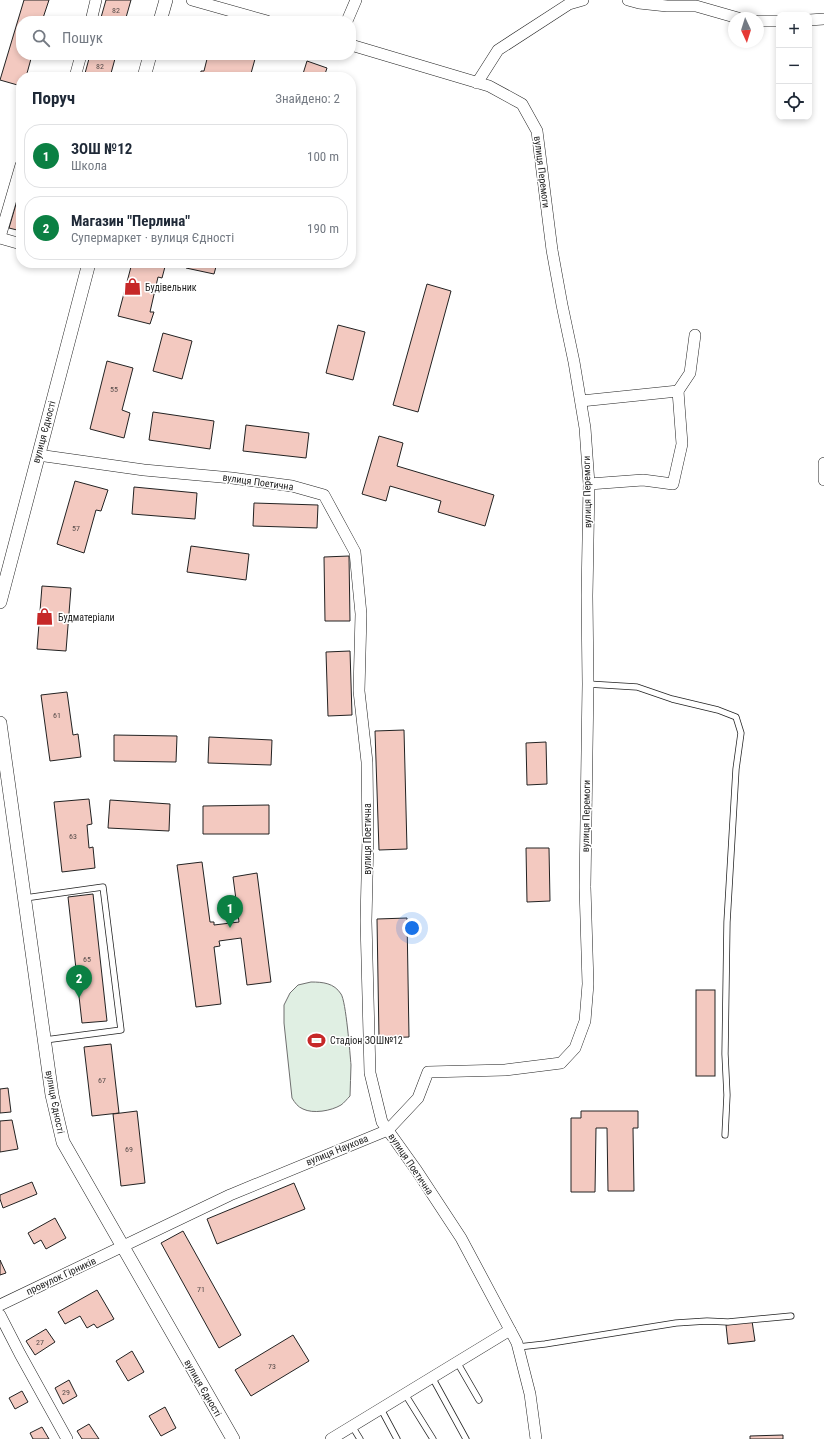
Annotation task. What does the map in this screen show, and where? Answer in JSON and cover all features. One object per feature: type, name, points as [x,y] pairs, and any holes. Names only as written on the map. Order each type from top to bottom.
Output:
[{"type":"street","points":[[91,16],[96,0]]},
{"type":"street","points":[[161,16],[166,0]]},
{"type":"street","points":[[192,0],[249,16]]},
{"type":"street","points":[[349,16],[356,0]]},
{"type":"street","points":[[477,83],[498,50],[569,4],[582,0]]},
{"type":"street","points":[[628,0],[639,3],[666,6],[696,6],[728,15]]},
{"type":"street","points":[[812,20],[824,19]]},
{"type":"street","points":[[764,21],[776,21]]},
{"type":"street","name":"вулиця Перемоги","points":[[356,47],[489,86],[522,104],[537,131],[552,250],[574,362],[585,428],[589,484],[585,887],[588,984],[585,1021],[575,1048],[560,1063]]},
{"type":"street","points":[[76,72],[80,60]]},
{"type":"street","points":[[145,72],[149,60]]},
{"type":"street","points":[[16,182],[0,237],[16,242]]},
{"type":"street","name":"вулиця Єдності","points":[[0,602],[87,268]]},
{"type":"street","points":[[589,484],[642,480],[673,484],[682,444],[678,391],[690,373],[695,335]]},
{"type":"street","points":[[581,401],[678,391]]},
{"type":"street","name":"вулиця Поетична","points":[[38,455],[144,470],[232,478],[299,488],[324,496],[356,552],[361,614],[359,691],[366,762],[368,836],[366,920],[370,1073],[382,1122],[461,1238],[518,1347],[530,1394],[536,1439]]},
{"type":"street","points":[[824,463],[824,480]]},
{"type":"street","name":"вулиця Єдності","points":[[0,723],[52,1095],[63,1142],[233,1439]]},
{"type":"street","name":"вулиця Наукова","points":[[123,1246],[230,1195],[388,1130],[418,1098],[428,1072],[505,1070],[560,1063]]},
{"type":"street","name":"провулок Гірників","points":[[0,1305],[123,1246]]},
{"type":"street","points":[[0,1315],[66,1439]]},
{"type":"street","points":[[331,1439],[510,1330]]},
{"type":"lane","points":[[588,684],[637,688],[672,699],[718,710],[736,717],[741,733],[736,769],[727,922],[725,1054],[727,1094],[725,1135]]},
{"type":"lane","points":[[25,898],[103,887],[120,1030],[45,1040]]},
{"type":"lane","points":[[518,1347],[676,1323],[707,1321],[728,1322],[756,1318],[791,1316]]},
{"type":"lane","points":[[457,1361],[479,1400]]},
{"type":"lane","points":[[432,1377],[466,1439]]},
{"type":"lane","points":[[405,1394],[433,1439]]},
{"type":"lane","points":[[381,1409],[397,1439]]},
{"type":"lane","points":[[352,1426],[360,1439]]},
{"type":"green space","name":"Стадіон ЗОШ№12","points":[[311,982],[320,982],[332,985],[341,994],[346,1017],[351,1065],[350,1096],[337,1107],[317,1112],[307,1111],[301,1108],[292,1098],[284,1023],[284,1005],[290,993],[298,985]]},
{"type":"building","points":[[24,0],[49,0],[44,16],[19,16]]},
{"type":"building","points":[[106,0],[131,0],[126,16],[101,16]]},
{"type":"building","points":[[16,27],[16,60],[31,60],[27,72],[16,72],[16,85],[0,80]]},
{"type":"building","points":[[89,60],[115,60],[111,72],[85,72]]},
{"type":"building","points":[[207,60],[255,60],[251,72],[201,72],[204,71]]},
{"type":"building","points":[[307,61],[327,68],[326,72],[304,72]]},
{"type":"building","points":[[16,204],[16,230],[9,228]]},
{"type":"building","points":[[131,268],[165,268],[162,278],[158,277],[150,312],[154,312],[150,324],[118,316]]},
{"type":"building","points":[[186,268],[216,268],[214,274]]},
{"type":"building","points":[[427,284],[451,291],[418,412],[393,405]]},
{"type":"building","points":[[338,325],[365,332],[353,380],[326,373]]},
{"type":"building","points":[[163,333],[192,341],[182,379],[153,371]]},
{"type":"building","points":[[107,361],[133,368],[122,410],[130,413],[124,438],[90,429]]},
{"type":"building","points":[[153,412],[214,421],[210,449],[149,440]]},
{"type":"building","points":[[246,425],[309,433],[306,458],[243,451]]},
{"type":"building","points":[[379,436],[403,443],[397,466],[494,495],[485,526],[438,512],[441,501],[390,486],[386,501],[362,494]]},
{"type":"building","points":[[75,481],[108,490],[101,511],[96,510],[84,553],[57,544]]},
{"type":"building","points":[[134,487],[197,493],[195,519],[132,514]]},
{"type":"building","points":[[254,503],[318,505],[317,528],[253,526]]},
{"type":"building","points":[[191,546],[249,554],[246,580],[187,572]]},
{"type":"building","points":[[349,556],[350,621],[325,621],[324,557]]},
{"type":"building","points":[[42,586],[71,588],[66,651],[37,649]]},
{"type":"building","points":[[350,651],[352,715],[328,716],[326,652]]},
{"type":"building","points":[[67,692],[73,735],[78,734],[81,757],[50,761],[41,695]]},
{"type":"building","points":[[404,730],[407,849],[379,850],[375,731]]},
{"type":"building","points":[[114,735],[177,736],[176,762],[114,761]]},
{"type":"building","points":[[209,737],[272,740],[271,765],[208,763]]},
{"type":"building","points":[[546,742],[547,784],[527,785],[526,743]]},
{"type":"building","points":[[89,799],[92,824],[87,825],[89,848],[93,847],[95,868],[62,872],[54,802]]},
{"type":"building","points":[[110,800],[170,804],[169,831],[108,828]]},
{"type":"building","points":[[269,805],[269,834],[203,834],[203,806]]},
{"type":"building","points":[[526,848],[549,848],[550,901],[527,902]]},
{"type":"building","points":[[202,862],[210,922],[214,922],[214,925],[239,922],[233,877],[257,873],[271,982],[247,985],[241,938],[219,941],[220,946],[214,947],[221,1004],[196,1007],[177,865]]},
{"type":"building","points":[[93,894],[107,1021],[82,1023],[68,897]]},
{"type":"building","points":[[407,918],[409,1037],[379,1038],[377,919]]},
{"type":"building","points":[[696,990],[715,990],[715,1076],[696,1076]]},
{"type":"building","points":[[111,1044],[119,1113],[92,1116],[84,1047]]},
{"type":"building","points":[[8,1088],[11,1112],[0,1113],[0,1089]]},
{"type":"building","points":[[137,1111],[145,1183],[121,1186],[113,1114]]},
{"type":"building","points":[[581,1111],[638,1111],[638,1128],[633,1128],[634,1191],[608,1191],[607,1128],[596,1128],[595,1192],[571,1192],[571,1118],[581,1118]]},
{"type":"building","points":[[12,1120],[18,1149],[0,1152],[0,1121]]},
{"type":"building","points":[[32,1182],[37,1194],[3,1208],[0,1195]]},
{"type":"building","points":[[294,1183],[305,1209],[217,1244],[207,1219]]},
{"type":"building","points":[[55,1218],[66,1238],[46,1249],[41,1240],[34,1244],[28,1233]]},
{"type":"building","points":[[183,1231],[241,1335],[219,1348],[161,1243]]},
{"type":"building","points":[[0,1260],[6,1273],[0,1275]]},
{"type":"building","points":[[97,1290],[114,1319],[97,1328],[94,1324],[87,1328],[80,1316],[65,1324],[58,1312]]},
{"type":"building","points":[[752,1321],[755,1341],[728,1344],[726,1325]]},
{"type":"building","points":[[46,1329],[55,1342],[35,1355],[26,1341]]},
{"type":"building","points":[[293,1335],[309,1361],[251,1396],[235,1370]]},
{"type":"building","points":[[132,1351],[144,1372],[128,1381],[116,1361]]},
{"type":"building","points":[[69,1380],[77,1396],[63,1404],[55,1388]]},
{"type":"building","points":[[22,1391],[28,1402],[15,1409],[9,1398]]},
{"type":"building","points":[[165,1407],[176,1428],[161,1436],[149,1416]]},
{"type":"building","points":[[89,1424],[99,1439],[82,1439],[77,1431]]},
{"type":"building","points":[[42,1427],[49,1439],[33,1439],[30,1433]]},
{"type":"building","points":[[783,1435],[783,1439],[750,1439],[750,1436]]},
{"type":"place","name":"Будівельник","points":[[132,287]]},
{"type":"place","name":"Будматеріали","points":[[45,617]]},
{"type":"place","name":"ЗОШ №12","points":[[230,928]]},
{"type":"place","name":"Магазин \"Перлина\"","points":[[79,998]]},
{"type":"place","name":"Стадіон ЗОШ№12","points":[[317,1040]]}]
